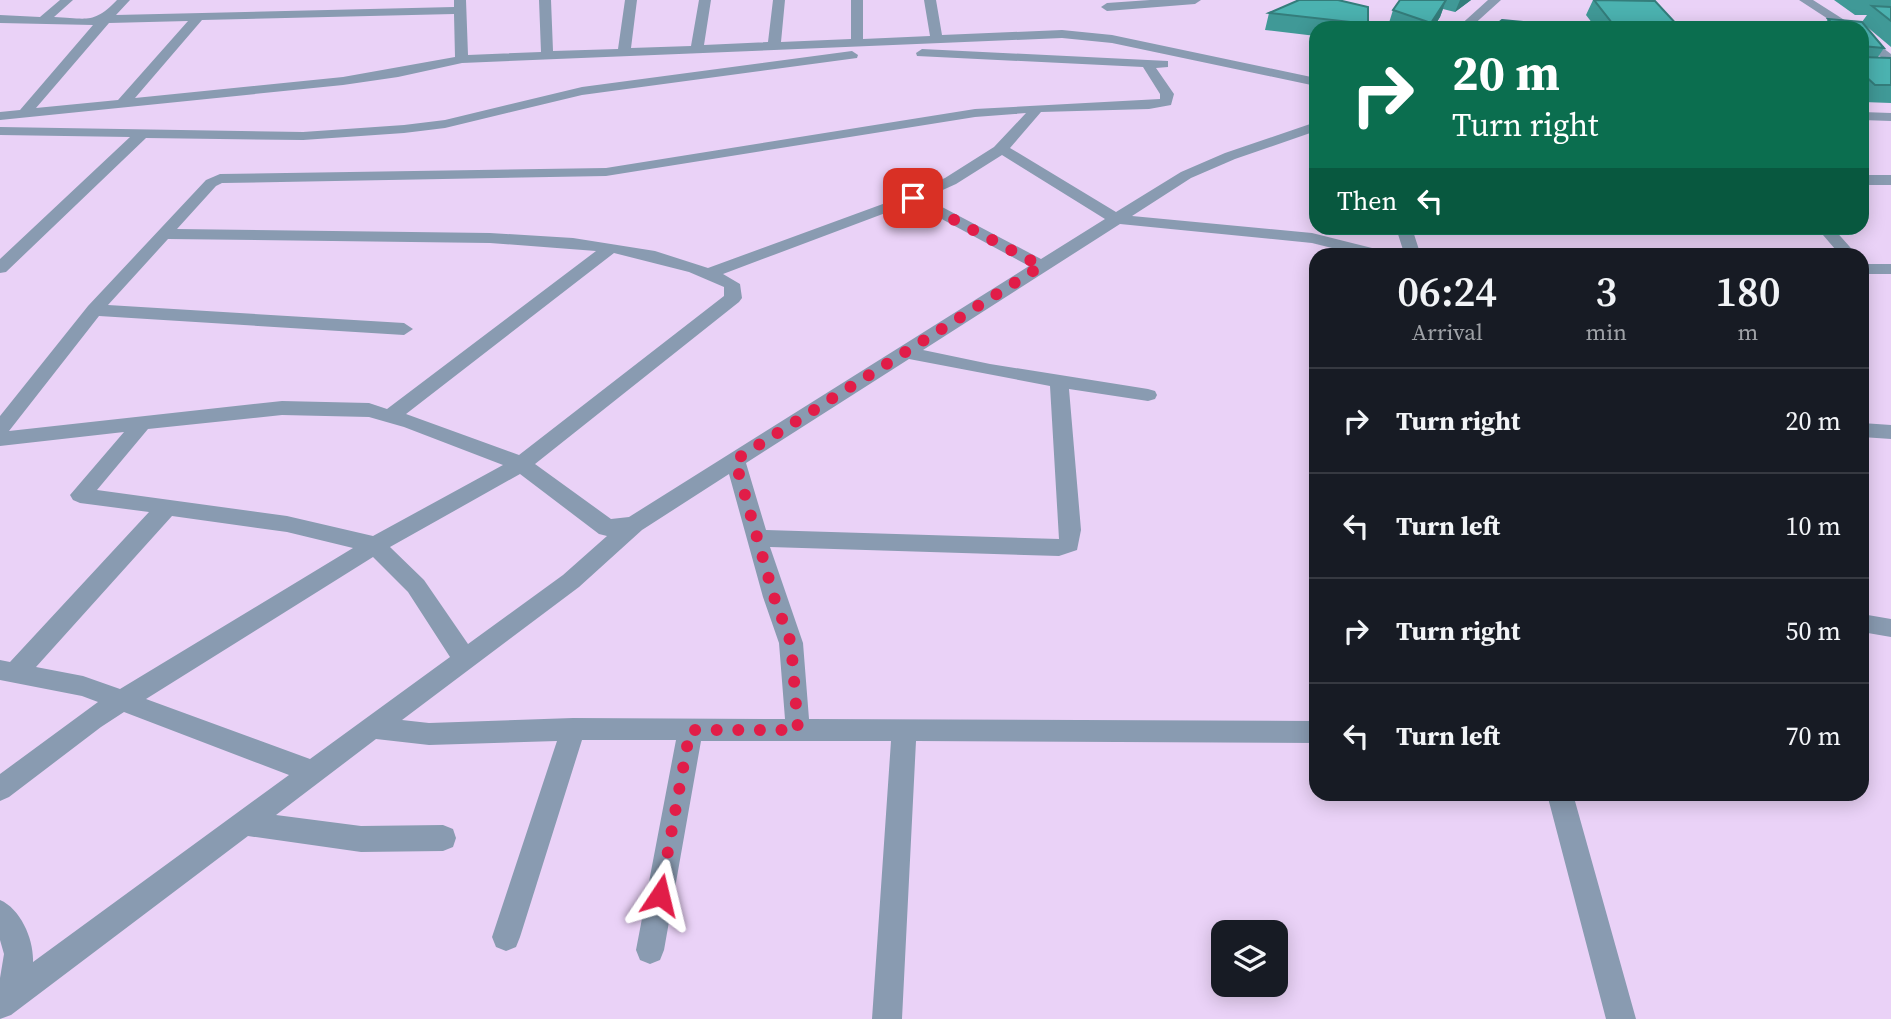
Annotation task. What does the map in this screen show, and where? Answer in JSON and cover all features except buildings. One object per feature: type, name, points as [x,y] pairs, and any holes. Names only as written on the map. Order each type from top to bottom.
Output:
[{"type":"street","points":[[43,20],[67,0]]},
{"type":"street","points":[[25,113],[124,0]]},
{"type":"street","points":[[280,15],[296,0]]},
{"type":"street","points":[[363,14],[376,0]]},
{"type":"street","points":[[545,0],[547,54]]},
{"type":"street","points":[[624,51],[631,0]]},
{"type":"street","points":[[697,48],[705,0]]},
{"type":"street","points":[[774,46],[779,0]]},
{"type":"street","points":[[857,0],[857,43]]},
{"type":"street","points":[[930,0],[937,40]]},
{"type":"street","points":[[0,116],[343,81],[398,73],[462,59],[1062,34],[1109,19],[1195,0]]},
{"type":"street","points":[[1471,21],[1495,0]]},
{"type":"street","points":[[1805,0],[1840,21]]},
{"type":"street","points":[[0,19],[88,22],[200,16],[363,14],[460,5],[462,59]]},
{"type":"street","points":[[123,103],[200,16]]},
{"type":"street","points":[[1109,19],[1221,62],[1309,81]]},
{"type":"street","points":[[1869,40],[1885,50],[1891,61]]},
{"type":"street","points":[[0,131],[303,136],[404,129],[459,121],[582,91],[854,55],[975,55],[1148,65],[1221,62]]},
{"type":"street","points":[[0,429],[94,310],[211,183],[220,179],[607,172],[975,113],[1037,107],[1149,105],[1166,102],[1167,94],[1148,65]]},
{"type":"street","points":[[710,273],[913,198],[968,172],[1002,149],[1026,126],[1037,107]]},
{"type":"street","points":[[1869,116],[1891,117]]},
{"type":"street","points":[[5,1000],[571,581],[634,524],[1186,174],[1309,128]]},
{"type":"street","points":[[0,268],[142,134]]},
{"type":"street","points":[[1002,149],[1116,219],[1312,238],[1353,248]]},
{"type":"street","points":[[1869,180],[1891,180]]},
{"type":"street","points":[[913,198],[1041,266]]},
{"type":"street","points":[[0,789],[92,719],[375,545],[521,464],[733,298],[732,284],[710,273],[611,247],[506,239],[163,234]]},
{"type":"street","points":[[390,416],[611,247]]},
{"type":"street","points":[[1869,269],[1891,269]]},
{"type":"street","points":[[94,310],[404,329]]},
{"type":"street","points":[[905,352],[1148,395]]},
{"type":"street","points":[[757,538],[1059,548],[1069,544],[1059,381]]},
{"type":"street","points":[[0,439],[282,408],[369,410],[521,464],[607,528],[634,524]]},
{"type":"street","points":[[142,424],[80,495],[287,524],[375,545],[416,586],[465,660]]},
{"type":"street","points":[[1869,430],[1891,432]]},
{"type":"street","points":[[735,460],[791,643],[798,730]]},
{"type":"street","points":[[8,671],[167,507]]},
{"type":"street","points":[[1869,624],[1891,628]]},
{"type":"street","points":[[8,671],[83,686],[313,772]]},
{"type":"street","points":[[372,729],[429,734],[573,729],[1309,732]]},
{"type":"street","points":[[506,937],[573,729]]},
{"type":"street","points":[[650,950],[690,730]]},
{"type":"street","points":[[887,1019],[904,731]]},
{"type":"street","points":[[1562,801],[1621,1019]]},
{"type":"street","points":[[244,823],[361,839],[443,838]]},
{"type":"street","points":[[0,914],[17,937],[20,963],[5,1000]]},
{"type":"route","points":[[660,895],[690,730],[798,730],[791,643],[774,597],[735,460],[1041,266],[913,198]]}]
